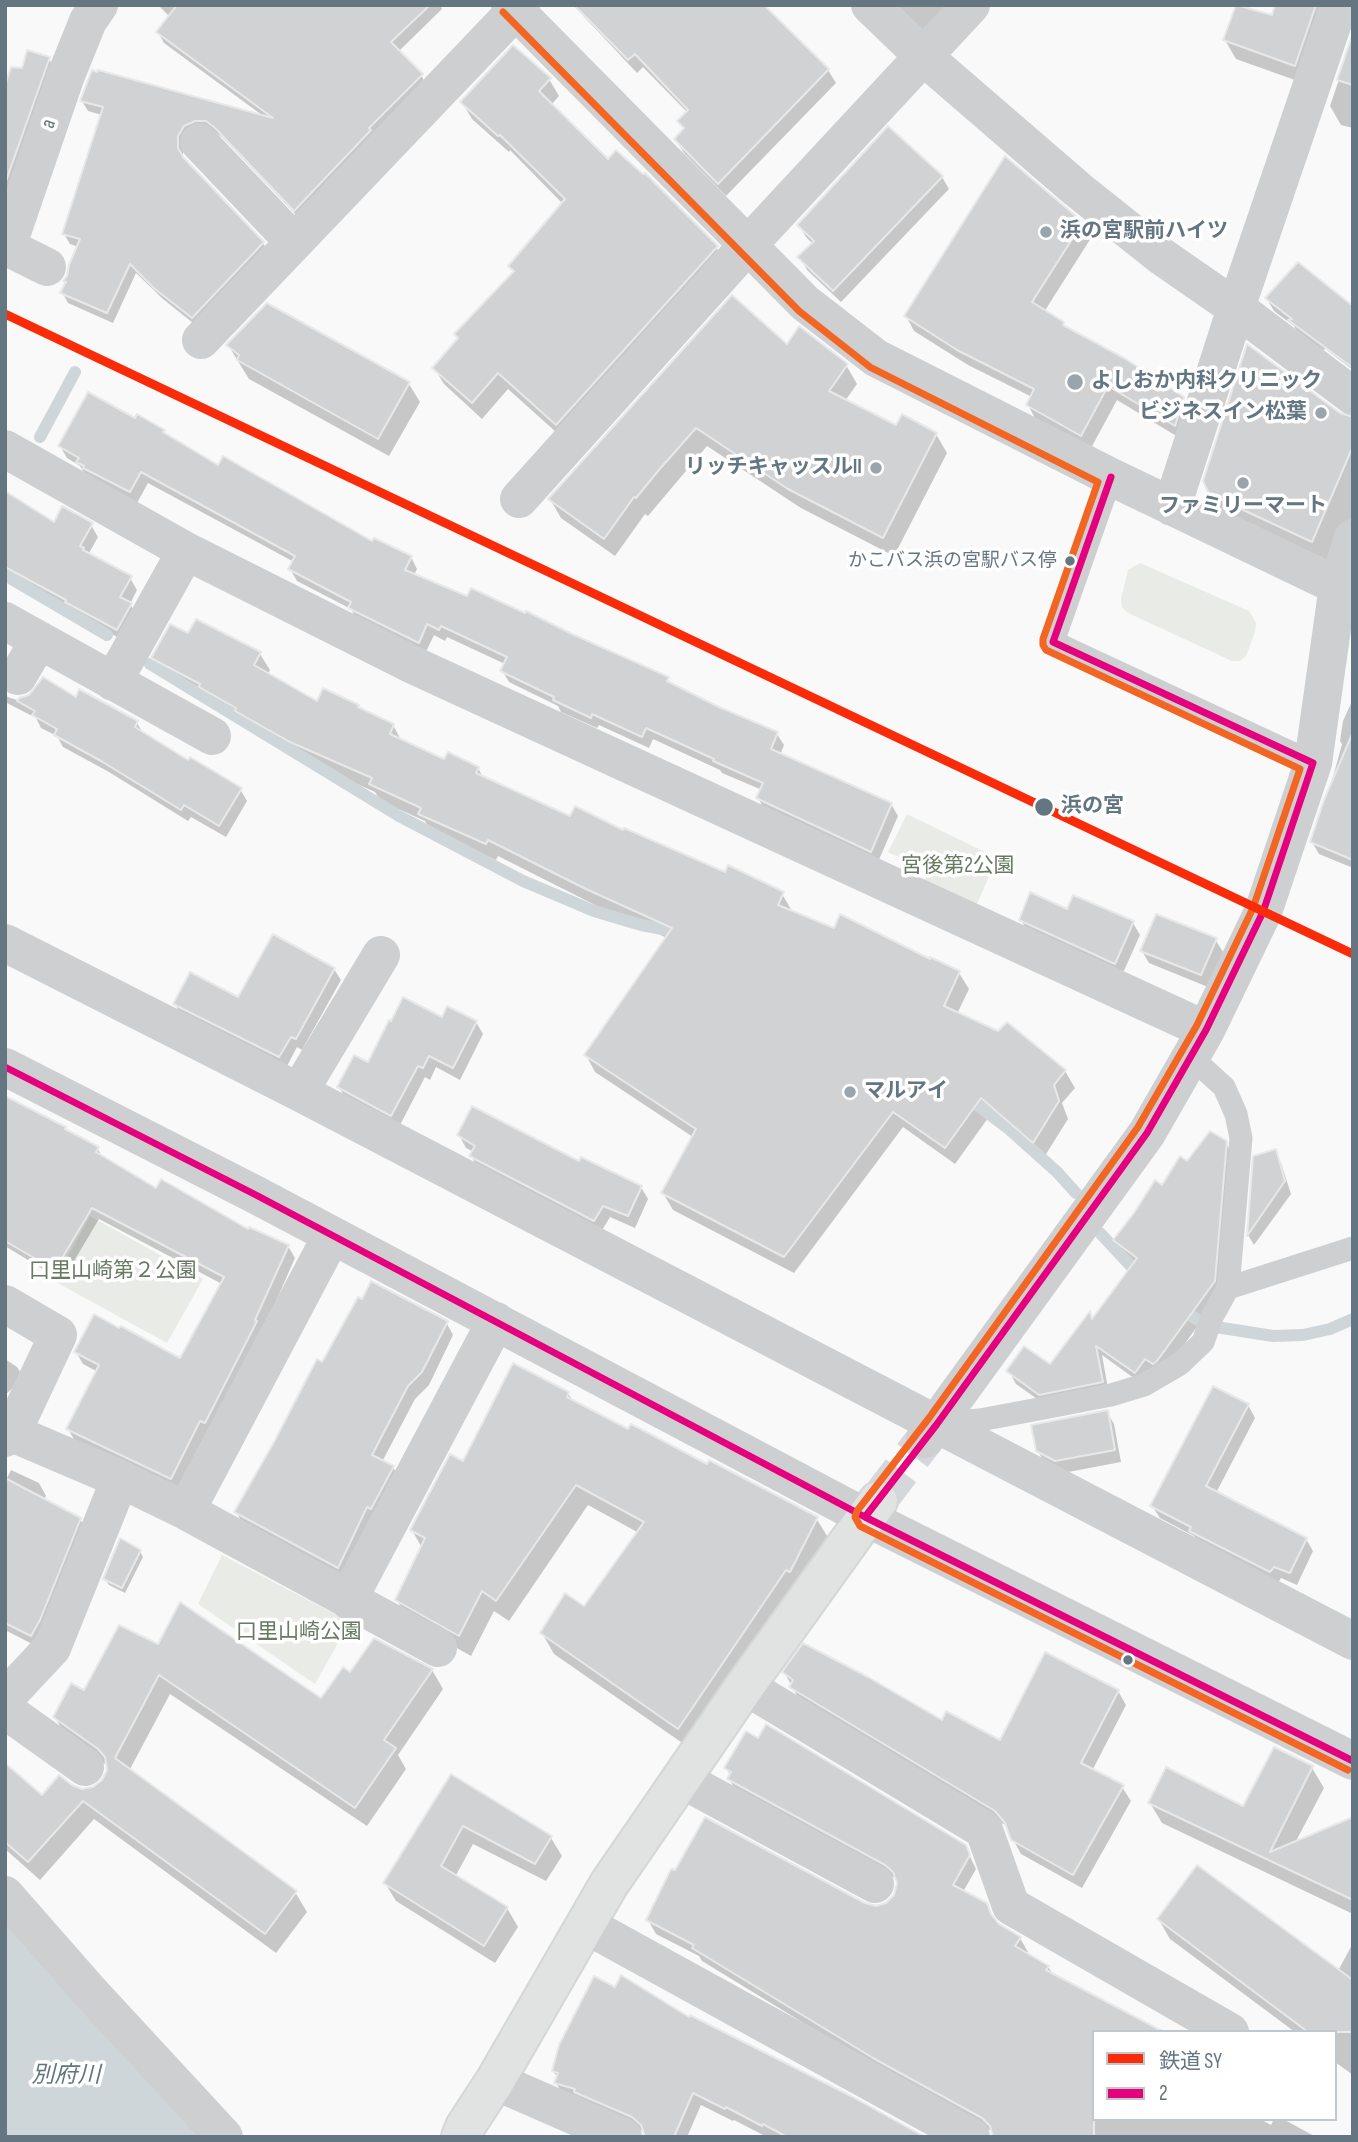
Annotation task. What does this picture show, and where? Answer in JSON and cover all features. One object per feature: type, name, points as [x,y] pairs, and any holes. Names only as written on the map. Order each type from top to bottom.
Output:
[{"type":"street","name":"a","points":[[6,247],[65,78],[88,21],[99,5]]},
{"type":"street","points":[[870,5],[924,57],[1077,189],[1161,256],[1236,308],[1353,396]]},
{"type":"street","points":[[519,499],[747,246],[971,5]]},
{"type":"street","points":[[1172,507],[1339,5]]},
{"type":"street","points":[[201,340],[515,7],[805,303],[876,358],[1111,477],[1338,586]]},
{"type":"street","points":[[199,142],[293,241]]},
{"type":"street","points":[[6,247],[47,267]]},
{"type":"street","points":[[5,449],[186,551],[1198,1043]]},
{"type":"street","points":[[931,1431],[1147,1133],[1198,1043],[1264,912],[1312,763],[1338,586],[1353,538]]},
{"type":"street","points":[[113,682],[186,551]]},
{"type":"street","points":[[5,621],[212,736]]},
{"type":"street","points":[[18,676],[40,640]]},
{"type":"street","points":[[5,943],[299,1092],[931,1431],[1353,1641]]},
{"type":"street","points":[[299,1092],[381,955]]},
{"type":"street","points":[[5,1067],[496,1321],[872,1509],[1353,1761]]},
{"type":"street","points":[[186,1511],[332,1235]]},
{"type":"street","points":[[5,1304],[58,1335],[9,1435],[120,1479],[186,1511],[438,1648]]},
{"type":"street","points":[[348,1600],[496,1321]]},
{"type":"street","points":[[5,1699],[52,1647],[120,1479]]},
{"type":"street","points":[[461,2137],[609,1884],[745,1686],[872,1509]]},
{"type":"street","points":[[745,1686],[984,1830],[1011,1906],[1227,2030]]},
{"type":"street","points":[[5,1710],[85,1767]]},
{"type":"street","points":[[681,1779],[875,1884]]},
{"type":"street","points":[[5,1895],[224,2137]]},
{"type":"street","points":[[586,1925],[971,2137]]},
{"type":"street","points":[[495,2081],[624,2137]]},
{"type":"lane","points":[[1111,477],[1052,642],[1312,763]]},
{"type":"lane","points":[[931,1431],[1111,1395],[1144,1385],[1180,1364],[1203,1342],[1228,1288],[1241,1138],[1236,1114],[1224,1087],[1198,1043]]},
{"type":"lane","points":[[1228,1288],[1353,1248]]},
{"type":"green space","points":[[1140,563],[1249,611],[1256,623],[1246,656],[1240,661],[1232,661],[1128,613],[1122,607],[1121,599],[1128,570]]},
{"type":"green space","name":"宮後第2公園","points":[[907,814],[997,858],[977,904],[924,881],[928,870],[888,852]]},
{"type":"green space","name":"口里山崎第２公園","points":[[90,1216],[203,1279],[167,1343],[54,1281]]},
{"type":"green space","name":"口里山崎公園","points":[[222,1555],[350,1622],[315,1684],[198,1604]]},
{"type":"water","name":"別府川","points":[[5,1919],[203,2137],[5,2137]]},
{"type":"building","points":[[177,5],[430,5],[391,42],[423,74],[369,128],[371,130],[294,211],[214,127],[206,121],[195,121],[184,126],[178,136],[178,148],[183,157],[264,242],[192,318],[155,289],[130,264],[107,313],[60,293],[80,239],[62,234],[103,107],[80,101],[92,70],[273,118],[156,32]]},
{"type":"building","points":[[574,5],[764,5],[829,69],[718,184],[674,139],[684,128],[677,121],[688,110],[635,54],[628,60]]},
{"type":"building","points":[[1236,5],[1272,15],[1275,5],[1316,5],[1295,66],[1223,40]]},
{"type":"building","points":[[1353,33],[1353,85],[1337,80]]},
{"type":"building","points":[[513,45],[551,78],[539,91],[608,159],[616,150],[645,173],[718,246],[556,425],[498,373],[472,403],[432,368],[458,338],[454,334],[514,271],[508,266],[565,199],[500,135],[460,102]]},
{"type":"building","points":[[27,50],[50,57],[6,181],[5,86],[11,67],[22,68]]},
{"type":"building","points":[[888,126],[943,176],[833,291],[797,257],[814,241],[797,225]]},
{"type":"building","points":[[1005,156],[1083,222],[1032,302],[1064,322],[1063,325],[1124,358],[1184,397],[1175,426],[1108,386],[1081,436],[1026,405],[1034,389],[957,350],[904,316]]},
{"type":"building","points":[[1298,262],[1353,306],[1353,368],[1288,320],[1292,319],[1265,298]]},
{"type":"building","points":[[732,295],[787,344],[799,326],[848,364],[829,391],[896,425],[902,414],[937,433],[883,538],[788,489],[696,428],[636,498],[634,497],[604,539],[548,499]]},
{"type":"building","points":[[267,303],[410,382],[378,439],[237,360],[239,355],[226,345]]},
{"type":"building","points":[[1247,344],[1340,413],[1353,417],[1353,446],[1312,542],[1209,494],[1203,481]]},
{"type":"building","points":[[88,392],[135,418],[137,414],[218,465],[223,456],[372,541],[374,538],[412,556],[405,570],[467,596],[471,588],[525,613],[526,611],[669,677],[667,681],[719,707],[778,732],[771,749],[892,803],[871,852],[756,798],[763,783],[713,761],[714,759],[646,728],[642,737],[553,700],[554,697],[500,671],[507,657],[441,626],[439,630],[427,624],[419,643],[348,608],[351,602],[288,569],[295,556],[141,472],[130,492],[83,468],[84,466],[76,462],[79,458],[58,446]]},
{"type":"building","points":[[5,491],[54,522],[62,506],[93,523],[80,546],[132,576],[120,597],[132,603],[117,630],[5,567]]},
{"type":"building","points":[[196,619],[261,652],[254,665],[317,701],[323,688],[394,724],[390,734],[444,759],[448,752],[479,767],[476,773],[570,816],[575,806],[623,830],[624,828],[725,872],[728,865],[784,892],[778,905],[834,928],[840,914],[960,971],[944,1006],[998,1031],[1007,1022],[1066,1070],[1054,1085],[1059,1101],[1033,1143],[981,1098],[945,1148],[893,1112],[784,1257],[661,1193],[696,1129],[584,1055],[672,928],[488,840],[486,844],[418,814],[421,808],[369,784],[372,778],[290,742],[235,711],[236,708],[199,687],[200,684],[151,658],[170,624],[188,633]]},
{"type":"building","points":[[43,677],[76,697],[79,689],[138,721],[135,727],[188,760],[190,757],[242,788],[219,826],[184,805],[181,810],[54,735],[57,729],[32,715],[35,711],[17,701],[29,695]]},
{"type":"building","points":[[1353,732],[1353,860],[1310,842],[1324,800]]},
{"type":"building","points":[[1030,892],[1067,909],[1073,895],[1134,921],[1115,964],[1019,920]]},
{"type":"building","points":[[1156,914],[1217,938],[1201,975],[1140,951]]},
{"type":"building","points":[[273,934],[335,968],[296,1039],[291,1037],[279,1057],[173,1004],[190,972],[238,997]]},
{"type":"building","points":[[403,997],[442,1017],[447,1006],[477,1021],[453,1068],[429,1056],[423,1068],[418,1066],[391,1116],[337,1087],[354,1055],[368,1062]]},
{"type":"building","points":[[5,1096],[99,1147],[96,1152],[156,1188],[161,1179],[248,1229],[249,1227],[289,1245],[255,1320],[257,1321],[205,1423],[200,1421],[171,1479],[66,1429],[99,1365],[74,1352],[94,1314],[180,1358],[224,1277],[92,1208],[55,1270],[5,1241]]},
{"type":"building","points":[[472,1106],[579,1161],[581,1157],[642,1186],[628,1216],[603,1206],[594,1221],[469,1156],[475,1146],[457,1135]]},
{"type":"building","points":[[1210,1131],[1227,1141],[1215,1281],[1157,1361],[1153,1364],[1145,1359],[1135,1373],[1096,1346],[1103,1382],[1039,1395],[1006,1371],[1024,1346],[1050,1364],[1090,1311],[1092,1319],[1137,1258],[1113,1240],[1155,1180],[1162,1185],[1180,1156],[1187,1161]]},
{"type":"building","points":[[1276,1149],[1285,1181],[1247,1236],[1253,1156]]},
{"type":"building","points":[[371,1281],[448,1321],[422,1372],[408,1386],[372,1455],[394,1466],[371,1509],[367,1507],[338,1568],[234,1512],[317,1359],[322,1362],[358,1297],[362,1299]]},
{"type":"building","points":[[513,1363],[569,1392],[567,1397],[628,1429],[631,1424],[707,1464],[709,1460],[818,1517],[790,1572],[786,1570],[678,1729],[540,1633],[565,1593],[584,1606],[644,1522],[576,1485],[496,1601],[482,1591],[459,1636],[395,1600],[425,1538],[410,1530],[450,1454],[463,1461]]},
{"type":"building","points":[[1213,1386],[1249,1404],[1206,1486],[1307,1538],[1290,1573],[1274,1567],[1270,1572],[1189,1531],[1191,1527],[1150,1506]]},
{"type":"building","points":[[1108,1410],[1115,1450],[1055,1461],[1036,1451],[1031,1425]]},
{"type":"building","points":[[5,1478],[81,1518],[31,1636],[5,1623]]},
{"type":"building","points":[[120,1538],[141,1550],[122,1588],[103,1579]]},
{"type":"building","points":[[180,1602],[321,1698],[343,1667],[350,1672],[374,1638],[433,1669],[384,1740],[396,1748],[355,1808],[159,1675],[115,1758],[297,1891],[265,1934],[83,1801],[28,1862],[5,1842],[5,1763],[42,1795],[59,1775],[82,1789],[93,1787],[102,1780],[107,1770],[105,1757],[53,1717],[71,1683],[84,1690],[119,1625],[158,1644]]},
{"type":"building","points":[[803,1643],[942,1720],[946,1711],[1000,1740],[1045,1652],[1119,1690],[1081,1763],[1124,1785],[1073,1875],[1011,1840],[1005,1823],[995,1811],[789,1687],[793,1680],[782,1672]]},
{"type":"building","points":[[766,1724],[966,1845],[970,1855],[953,1885],[987,1903],[999,1924],[1021,1937],[1015,1946],[1049,1966],[1046,1970],[1160,2030],[1092,2030],[1094,2137],[993,2137],[990,2126],[982,2118],[873,2058],[692,1948],[694,1945],[646,1920],[671,1869],[675,1870],[705,1817],[865,1903],[876,1906],[886,1903],[894,1895],[897,1883],[893,1872],[885,1865],[727,1779],[731,1772],[724,1768],[746,1731],[758,1738]]},
{"type":"building","points":[[1274,1747],[1313,1766],[1270,1852],[1353,1817],[1353,1900],[1148,1803],[1166,1767],[1243,1806]]},
{"type":"building","points":[[451,1774],[552,1836],[535,1864],[463,1826],[441,1866],[508,1907],[484,1946],[383,1883]]},
{"type":"building","points":[[1197,1865],[1353,1980],[1353,2032],[1305,2030],[1157,1919]]},
{"type":"building","points":[[621,1975],[689,2017],[690,2015],[851,2096],[925,2137],[787,2137],[693,2093],[674,2137],[645,2137],[641,2125],[632,2117],[574,2092],[575,2089],[554,2083],[558,2073],[552,2071],[559,2045],[594,1976],[615,1987]]},
{"type":"waterway","points":[[40,437],[75,372]]},
{"type":"waterway","points":[[5,575],[107,635]]},
{"type":"waterway","points":[[150,664],[399,816],[523,881],[594,911],[641,925],[684,933]]},
{"type":"waterway","points":[[964,1095],[1009,1129],[1076,1193]]},
{"type":"waterway","points":[[1100,1233],[1141,1277]]},
{"type":"waterway","points":[[1177,1306],[1198,1320],[1216,1327],[1273,1336],[1303,1335],[1330,1329],[1353,1319]]},
{"type":"tunnel","points":[[878,1501],[925,1439]]},
{"type":"rail line","name":"SY","points":[[5,314],[1353,954]]},
{"type":"transit line","points":[[503,12],[799,311],[870,367],[1098,482],[1043,639],[1046,650],[1300,769],[1253,908],[1197,1025],[1138,1127],[855,1517],[860,1526],[1348,1770]]},
{"type":"transit line","name":"2","points":[[865,1517],[937,1424],[1147,1133],[1206,1030],[1263,912],[1313,763],[1053,642],[1111,477]]},
{"type":"transit line","name":"2","points":[[5,1067],[256,1195],[865,1517],[1353,1761]]},
{"type":"place","name":"浜の宮駅前ハイツ","points":[[1046,232]]},
{"type":"place","name":"よしおか内科クリニック","points":[[1075,382]]},
{"type":"place","name":"ビジネスイン松葉","points":[[1321,413]]},
{"type":"place","name":"リッチキャッスルII","points":[[876,468]]},
{"type":"place","name":"ファミリーマート","points":[[1243,483]]},
{"type":"place","name":"かこバス浜の宮駅バス停","points":[[1070,561]]},
{"type":"place","name":"浜の宮","points":[[1044,807]]},
{"type":"place","name":"マルアイ","points":[[850,1092]]}]
